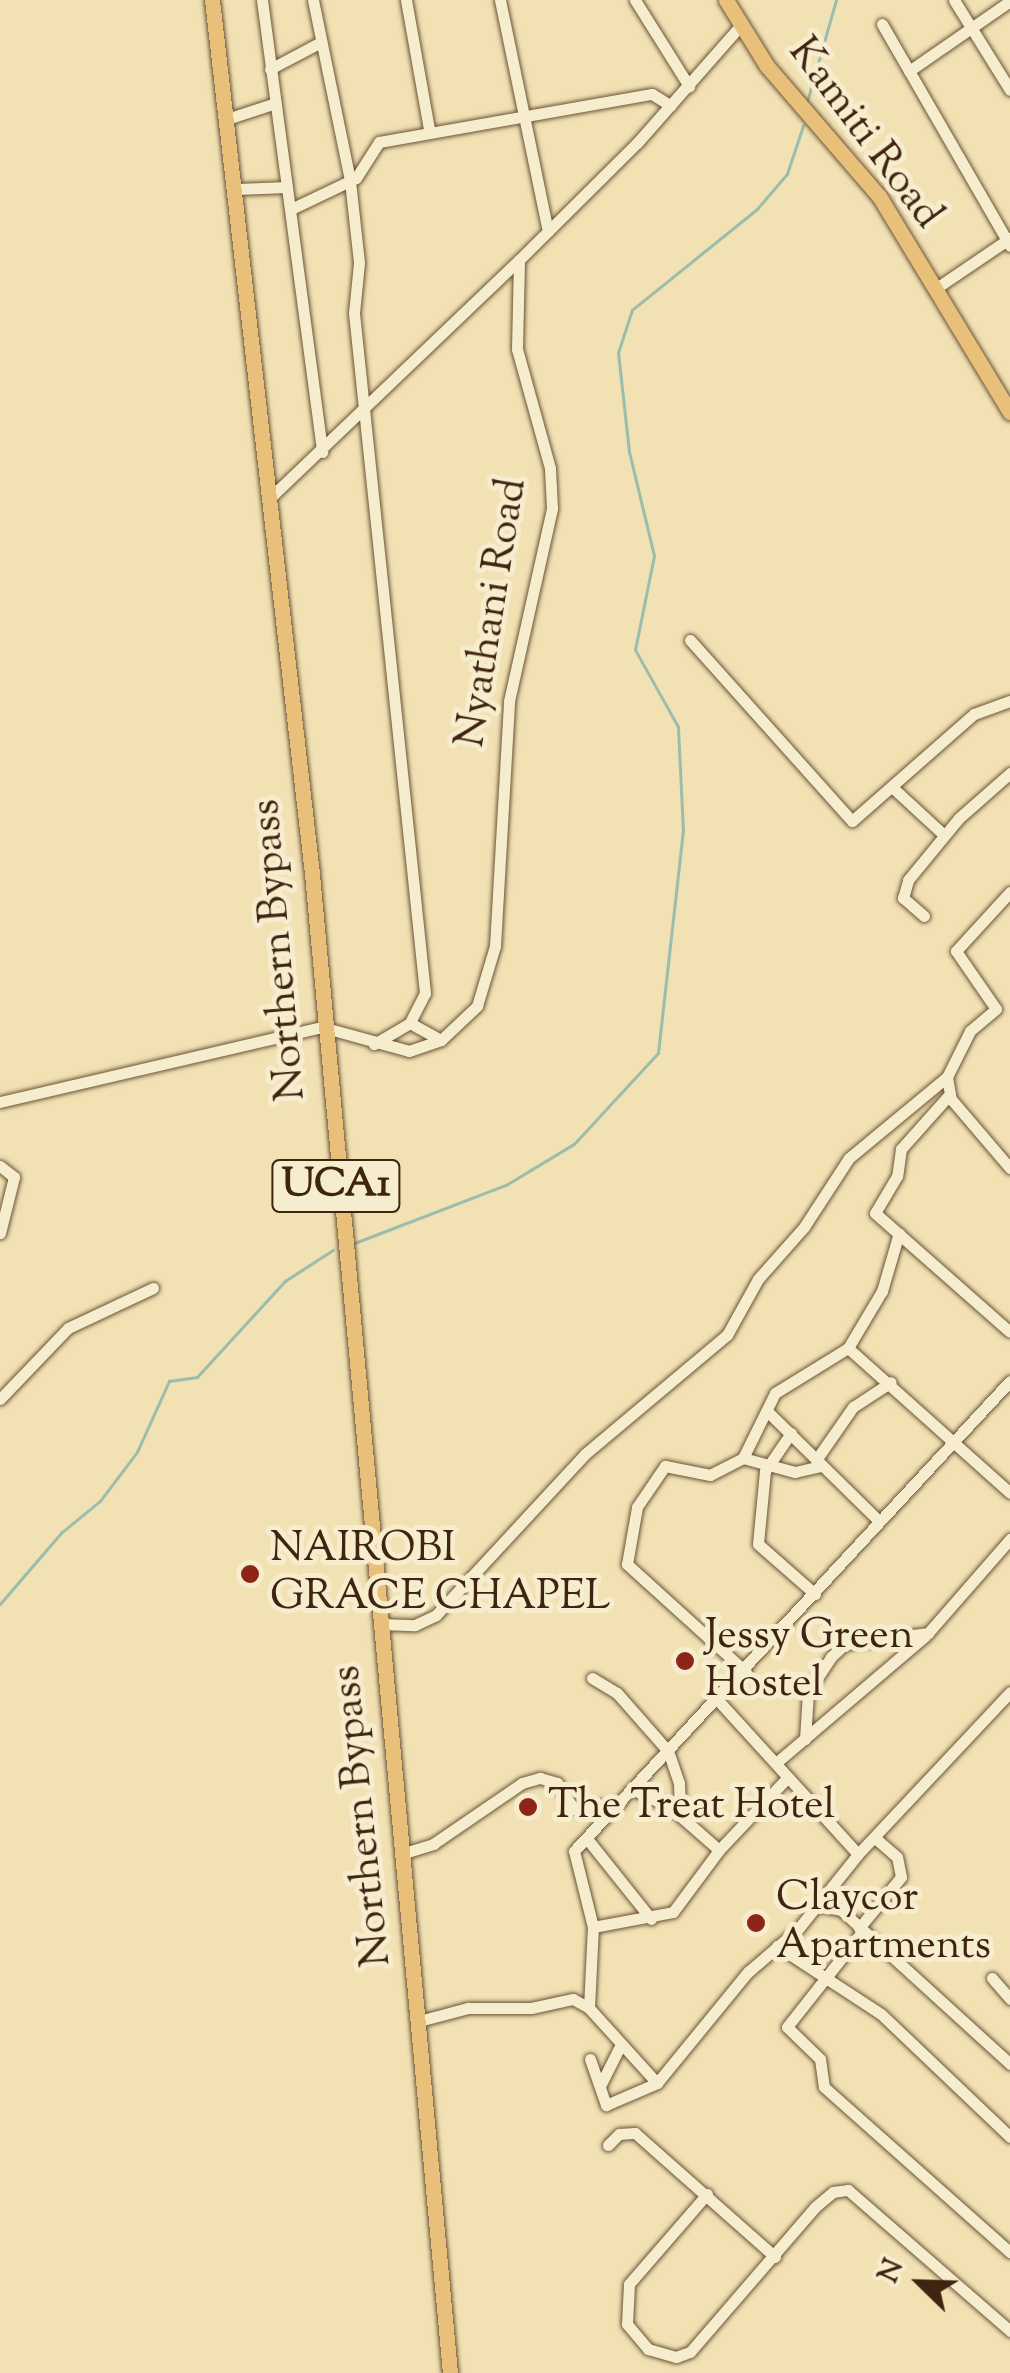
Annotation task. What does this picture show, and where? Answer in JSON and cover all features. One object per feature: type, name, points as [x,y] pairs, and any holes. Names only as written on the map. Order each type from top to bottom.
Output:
[{"type":"main road","name":"Northern Bypass","points":[[212,0],[230,118],[273,495],[450,2373]]},
{"type":"main road","name":"Kamiti Road","points":[[726,0],[799,108],[878,196],[1010,412]]},
{"type":"street","points":[[262,0],[322,452]]},
{"type":"street","points":[[313,0],[350,182],[364,412],[425,994],[410,1023],[374,1044]]},
{"type":"street","points":[[406,0],[429,129]]},
{"type":"street","points":[[500,0],[520,114],[548,232]]},
{"type":"street","points":[[635,0],[689,86]]},
{"type":"street","points":[[954,0],[1010,90]]},
{"type":"street","points":[[909,71],[970,24],[1010,0]]},
{"type":"street","points":[[882,24],[1009,241],[934,289]]},
{"type":"street","points":[[273,495],[548,232],[671,106],[741,26]]},
{"type":"street","points":[[270,69],[321,42]]},
{"type":"street","points":[[291,209],[350,182],[378,142],[429,129],[652,94],[671,106]]},
{"type":"street","points":[[230,118],[276,103]]},
{"type":"street","points":[[237,189],[287,187]]},
{"type":"street","name":"Nyathani Road","points":[[441,1040],[477,1006],[495,946],[504,734],[552,508],[550,468],[516,349],[519,260]]},
{"type":"street","points":[[690,640],[848,820],[893,788],[974,714],[1010,701]]},
{"type":"street","points":[[924,916],[903,892],[944,835],[1010,774]]},
{"type":"street","points":[[893,788],[944,835]]},
{"type":"street","points":[[996,1009],[956,950],[1010,892]]},
{"type":"street","points":[[380,1624],[415,1625],[436,1615],[599,1440],[727,1335],[758,1279],[804,1227],[848,1158],[947,1077],[970,1031],[1010,1002]]},
{"type":"street","points":[[410,1023],[441,1040]]},
{"type":"street","points":[[0,1102],[322,1027],[374,1044],[410,1050],[441,1040]]},
{"type":"street","points":[[947,1077],[950,1094],[1010,1168]]},
{"type":"street","points":[[950,1094],[902,1149],[897,1176],[875,1207],[898,1234],[1010,1332]]},
{"type":"street","points":[[0,1166],[14,1177],[0,1233]]},
{"type":"street","points":[[746,1672],[634,1572],[625,1555],[637,1507],[666,1466],[710,1475],[743,1458],[774,1392],[848,1348],[882,1291],[898,1234]]},
{"type":"street","points":[[0,1399],[68,1328],[154,1288]]},
{"type":"street","points":[[848,1348],[891,1382],[1010,1493]]},
{"type":"street","points":[[588,2008],[593,1927],[574,1851],[634,1790],[715,1697],[746,1672],[878,1520],[1010,1380]]},
{"type":"street","points":[[743,1458],[795,1472],[819,1463],[853,1407],[891,1382]]},
{"type":"street","points":[[766,1412],[878,1520]]},
{"type":"street","points":[[791,1433],[769,1464],[758,1544],[815,1594]]},
{"type":"street","points":[[777,1762],[928,1633],[1010,1539]]},
{"type":"street","points":[[805,1739],[808,1692],[845,1644],[928,1633]]},
{"type":"street","points":[[592,1678],[616,1693],[668,1751],[679,1783],[680,1816]]},
{"type":"street","points":[[590,2059],[606,2105],[657,2083],[777,1946],[818,1906],[858,1854],[1010,1692]]},
{"type":"street","points":[[715,1697],[858,1854]]},
{"type":"street","points":[[593,1927],[673,1912],[719,1850],[788,1777]]},
{"type":"street","points":[[401,1854],[433,1844],[540,1778],[557,1783],[574,1810],[620,1803]]},
{"type":"street","points":[[634,1790],[680,1816],[719,1850]]},
{"type":"street","points":[[874,1837],[897,1857],[900,1877],[787,2027],[820,2059],[824,2087],[886,2136],[1010,2252]]},
{"type":"street","points":[[588,1840],[651,1919]]},
{"type":"street","points":[[818,1906],[841,1910],[1010,2064]]},
{"type":"street","points":[[777,1946],[881,2014],[1010,2137]]},
{"type":"street","points":[[992,1978],[1010,1998]]},
{"type":"street","points":[[418,2021],[468,2008],[532,2008],[572,1999],[588,2008],[619,2048],[657,2083]]},
{"type":"street","points":[[600,2086],[619,2048]]},
{"type":"street","points":[[608,2145],[619,2134],[635,2133],[774,2257]]},
{"type":"street","points":[[707,2194],[629,2284],[623,2310],[638,2341],[676,2357],[690,2352],[823,2199],[848,2190],[1010,2330]]},
{"type":"waterway","points":[[807,102],[836,0]]},
{"type":"waterway","points":[[352,1244],[506,1185],[574,1144],[658,1053],[683,831],[678,727],[635,650],[654,556],[629,452],[618,353],[632,310],[757,209],[787,174],[803,126]]},
{"type":"waterway","points":[[0,1604],[61,1533],[100,1501],[137,1452],[169,1381],[197,1377],[285,1281],[333,1250]]},
{"type":"place","name":"NAIROBI GRACE CHAPEL","points":[[250,1574]]},
{"type":"place","name":"Jessy Green Hostel","points":[[685,1661]]},
{"type":"place","name":"The Treat Hotel","points":[[528,1807]]},
{"type":"place","name":"Claycor Apartments","points":[[756,1923]]}]
